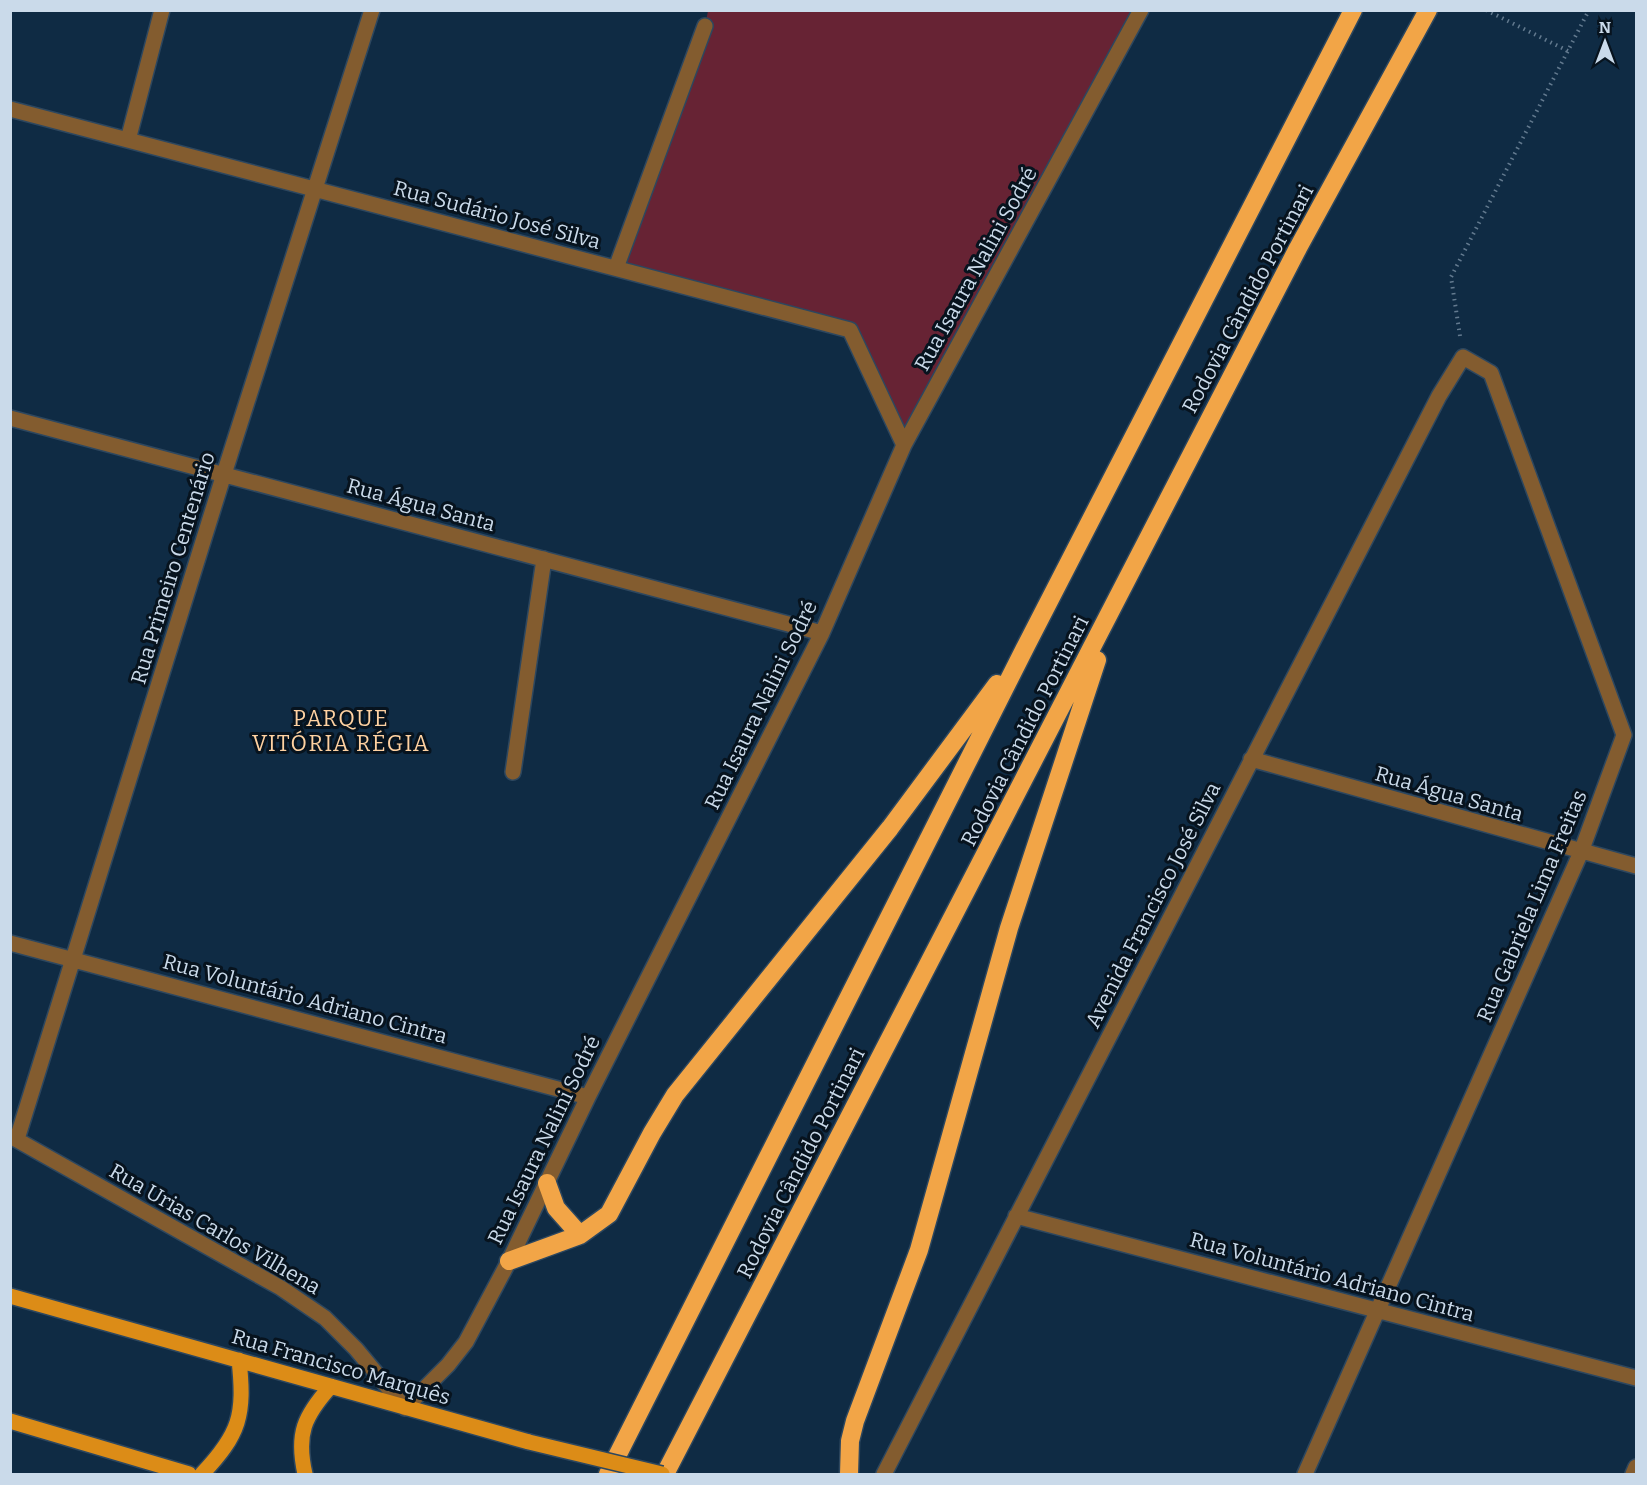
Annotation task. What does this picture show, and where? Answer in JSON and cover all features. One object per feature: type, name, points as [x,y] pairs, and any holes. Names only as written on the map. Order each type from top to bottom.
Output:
[{"type":"highway","name":"Rodovia Cândido Portinari","points":[[608,1474],[1027,644],[1353,10]]},
{"type":"highway","name":"Rodovia Cândido Portinari","points":[[663,1474],[1114,608],[1298,248],[1428,10]]},
{"type":"highway","points":[[849,1474],[850,1441],[855,1421],[919,1250],[1009,928],[1114,608]]},
{"type":"highway","points":[[508,1261],[580,1235],[609,1214],[675,1095],[890,828],[1027,644]]},
{"type":"highway","points":[[547,1183],[556,1208],[580,1235]]},
{"type":"main road","name":"Rua Francisco Marquês","points":[[10,1296],[529,1442],[663,1474]]},
{"type":"main road","points":[[202,1474],[222,1454],[235,1433],[242,1408],[239,1360]]},
{"type":"main road","points":[[305,1474],[301,1454],[303,1429],[314,1405],[331,1386]]},
{"type":"main road","points":[[10,1421],[189,1474]]},
{"type":"street","points":[[129,140],[162,10]]},
{"type":"street","name":"Rua Primeiro Centenário","points":[[14,1138],[73,959],[372,10]]},
{"type":"street","name":"Rua Isaura Nalini Sodré","points":[[405,1408],[448,1365],[466,1342],[822,633],[904,445],[1141,10]]},
{"type":"street","points":[[616,268],[705,26]]},
{"type":"street","name":"Rua Sudário José Silva","points":[[10,109],[850,330],[904,445]]},
{"type":"street","name":"Avenida Francisco José Silva","points":[[884,1474],[1439,396],[1463,357]]},
{"type":"street","name":"Rua Gabriela Lima Freitas","points":[[1305,1474],[1581,852],[1624,735],[1491,373],[1463,357]]},
{"type":"street","name":"Rua Água Santa","points":[[10,418],[822,633]]},
{"type":"street","points":[[513,772],[544,559]]},
{"type":"street","name":"Rua Água Santa","points":[[1251,759],[1636,867]]},
{"type":"street","name":"Rua Voluntário Adriano Cintra","points":[[10,943],[588,1097]]},
{"type":"street","name":"Rua Urias Carlos Vilhena","points":[[14,1138],[281,1288],[324,1318],[348,1341],[405,1408]]},
{"type":"street","name":"Rua Voluntário Adriano Cintra","points":[[1016,1216],[1636,1378]]},
{"type":"street","points":[[1633,1474],[1636,1467]]},
{"type":"path","points":[[1486,10],[1568,51]]},
{"type":"path","points":[[1463,357],[1451,276],[1589,10]]},
{"type":"shaded area","points":[[708,11],[1141,11],[904,445],[850,330],[616,268],[705,26]]},
{"type":"district","name":"PARQUE VITÓRIA RÉGIA","points":[[341,730]]}]
